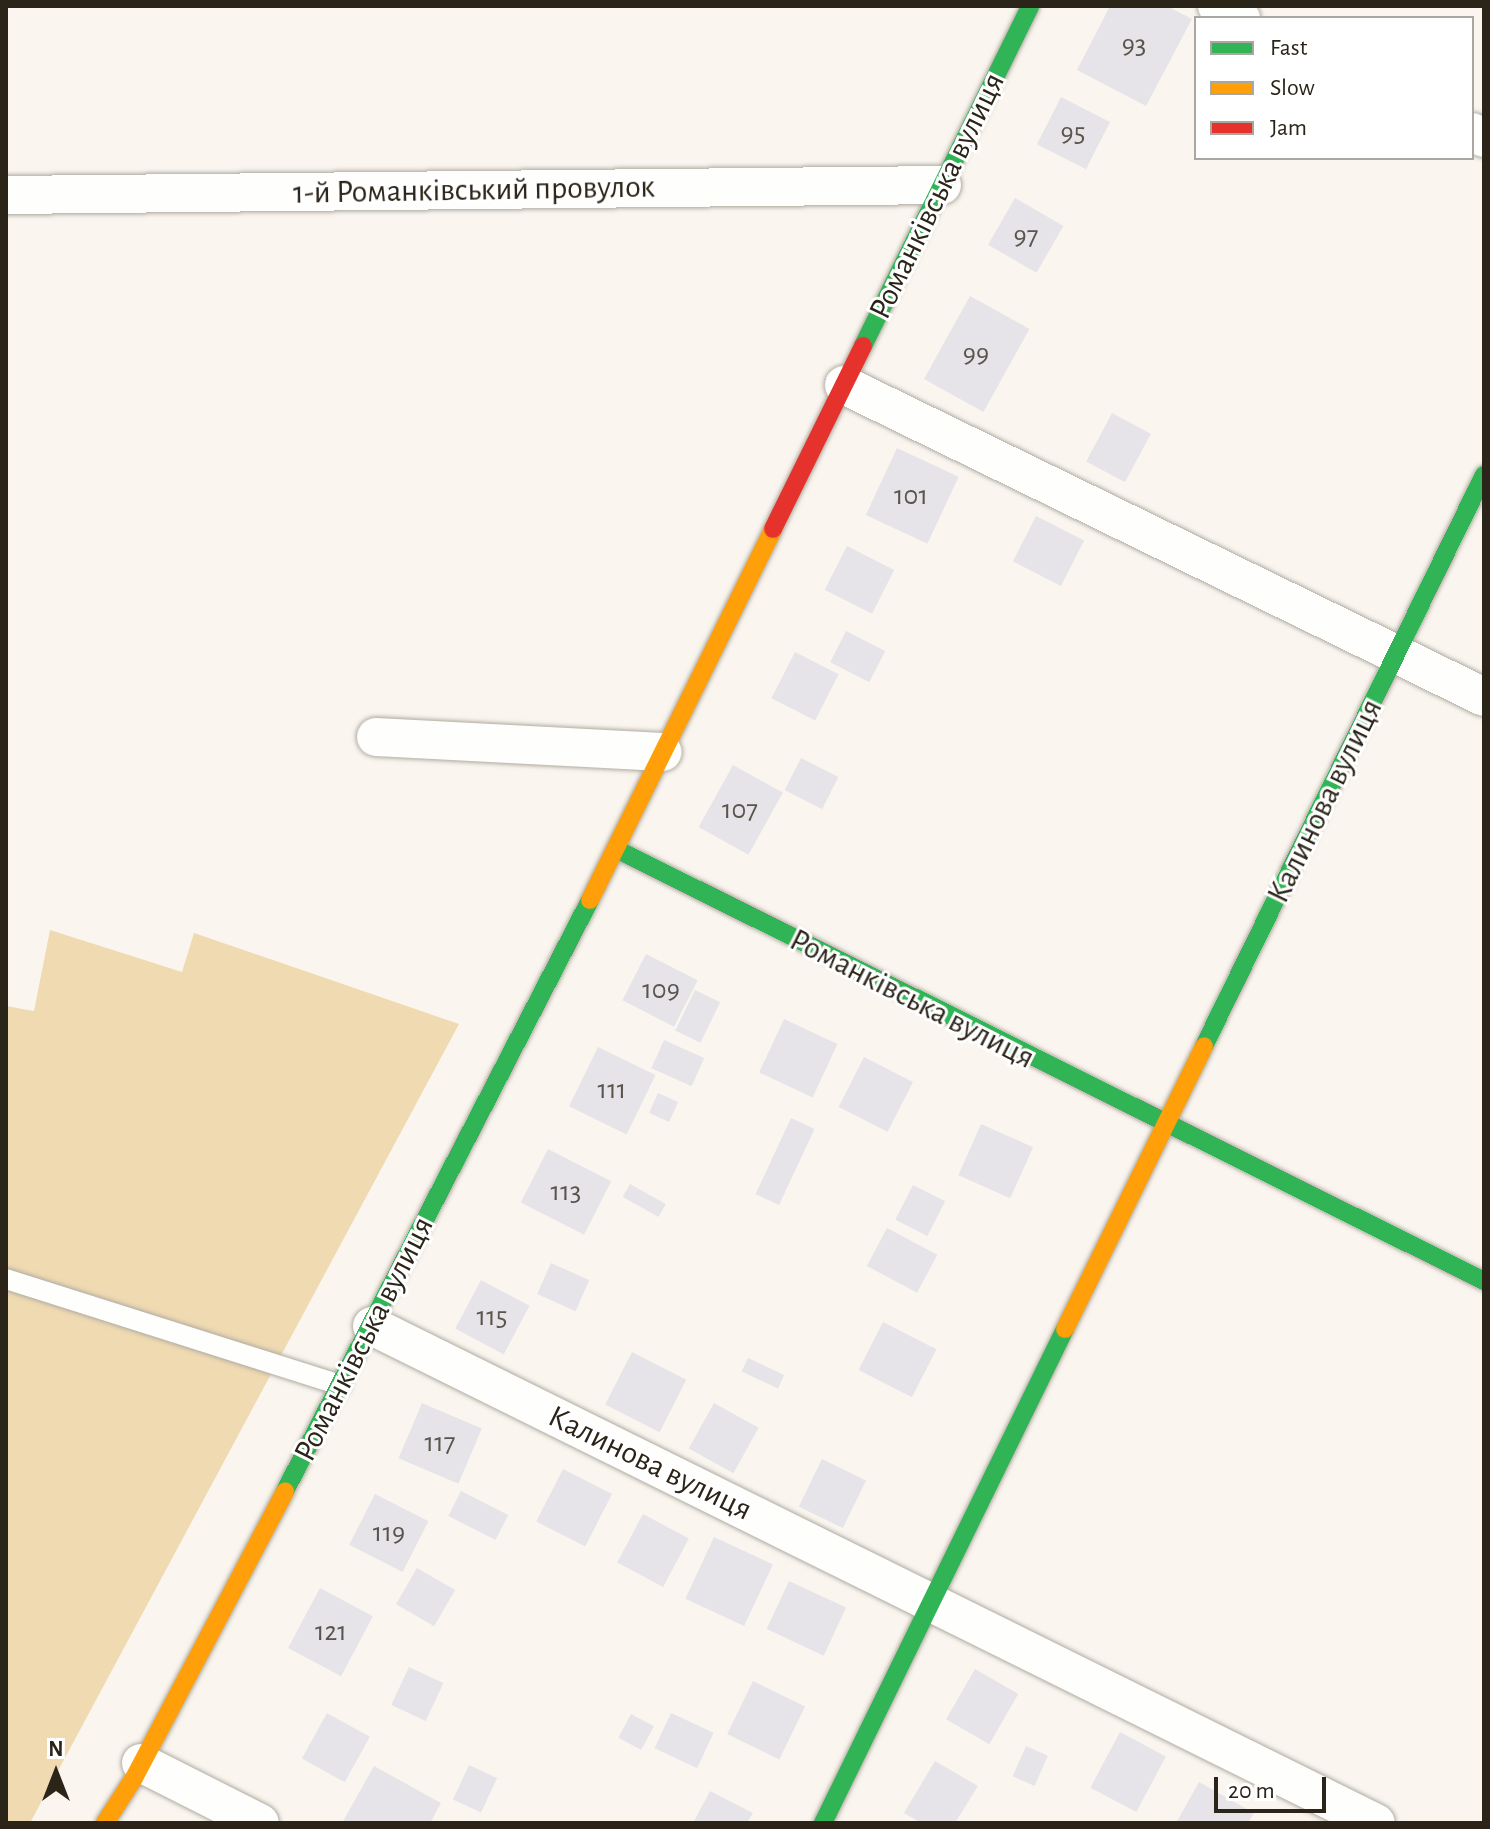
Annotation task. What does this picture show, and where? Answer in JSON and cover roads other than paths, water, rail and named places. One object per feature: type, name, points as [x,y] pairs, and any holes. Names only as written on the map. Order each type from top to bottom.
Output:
[{"type":"street","name":"Романківська вулиця","points":[[105,1823],[141,1763],[372,1326],[616,849],[1030,6]]},
{"type":"street","points":[[1217,6],[1237,16]]},
{"type":"street","name":"1-й Романківський провулок","points":[[6,195],[942,185]]},
{"type":"street","points":[[844,385],[1484,697]]},
{"type":"street","name":"Калинова вулиця","points":[[823,1823],[928,1601],[1166,1127],[1484,475]]},
{"type":"street","points":[[376,737],[663,752]]},
{"type":"street","name":"Романківська вулиця","points":[[616,849],[1166,1127]]},
{"type":"street","points":[[1166,1127],[1484,1281]]},
{"type":"street","name":"Калинова вулиця","points":[[372,1326],[1376,1823]]},
{"type":"street","points":[[141,1763],[260,1823]]},
{"type":"lane","points":[[6,1279],[341,1385]]}]
